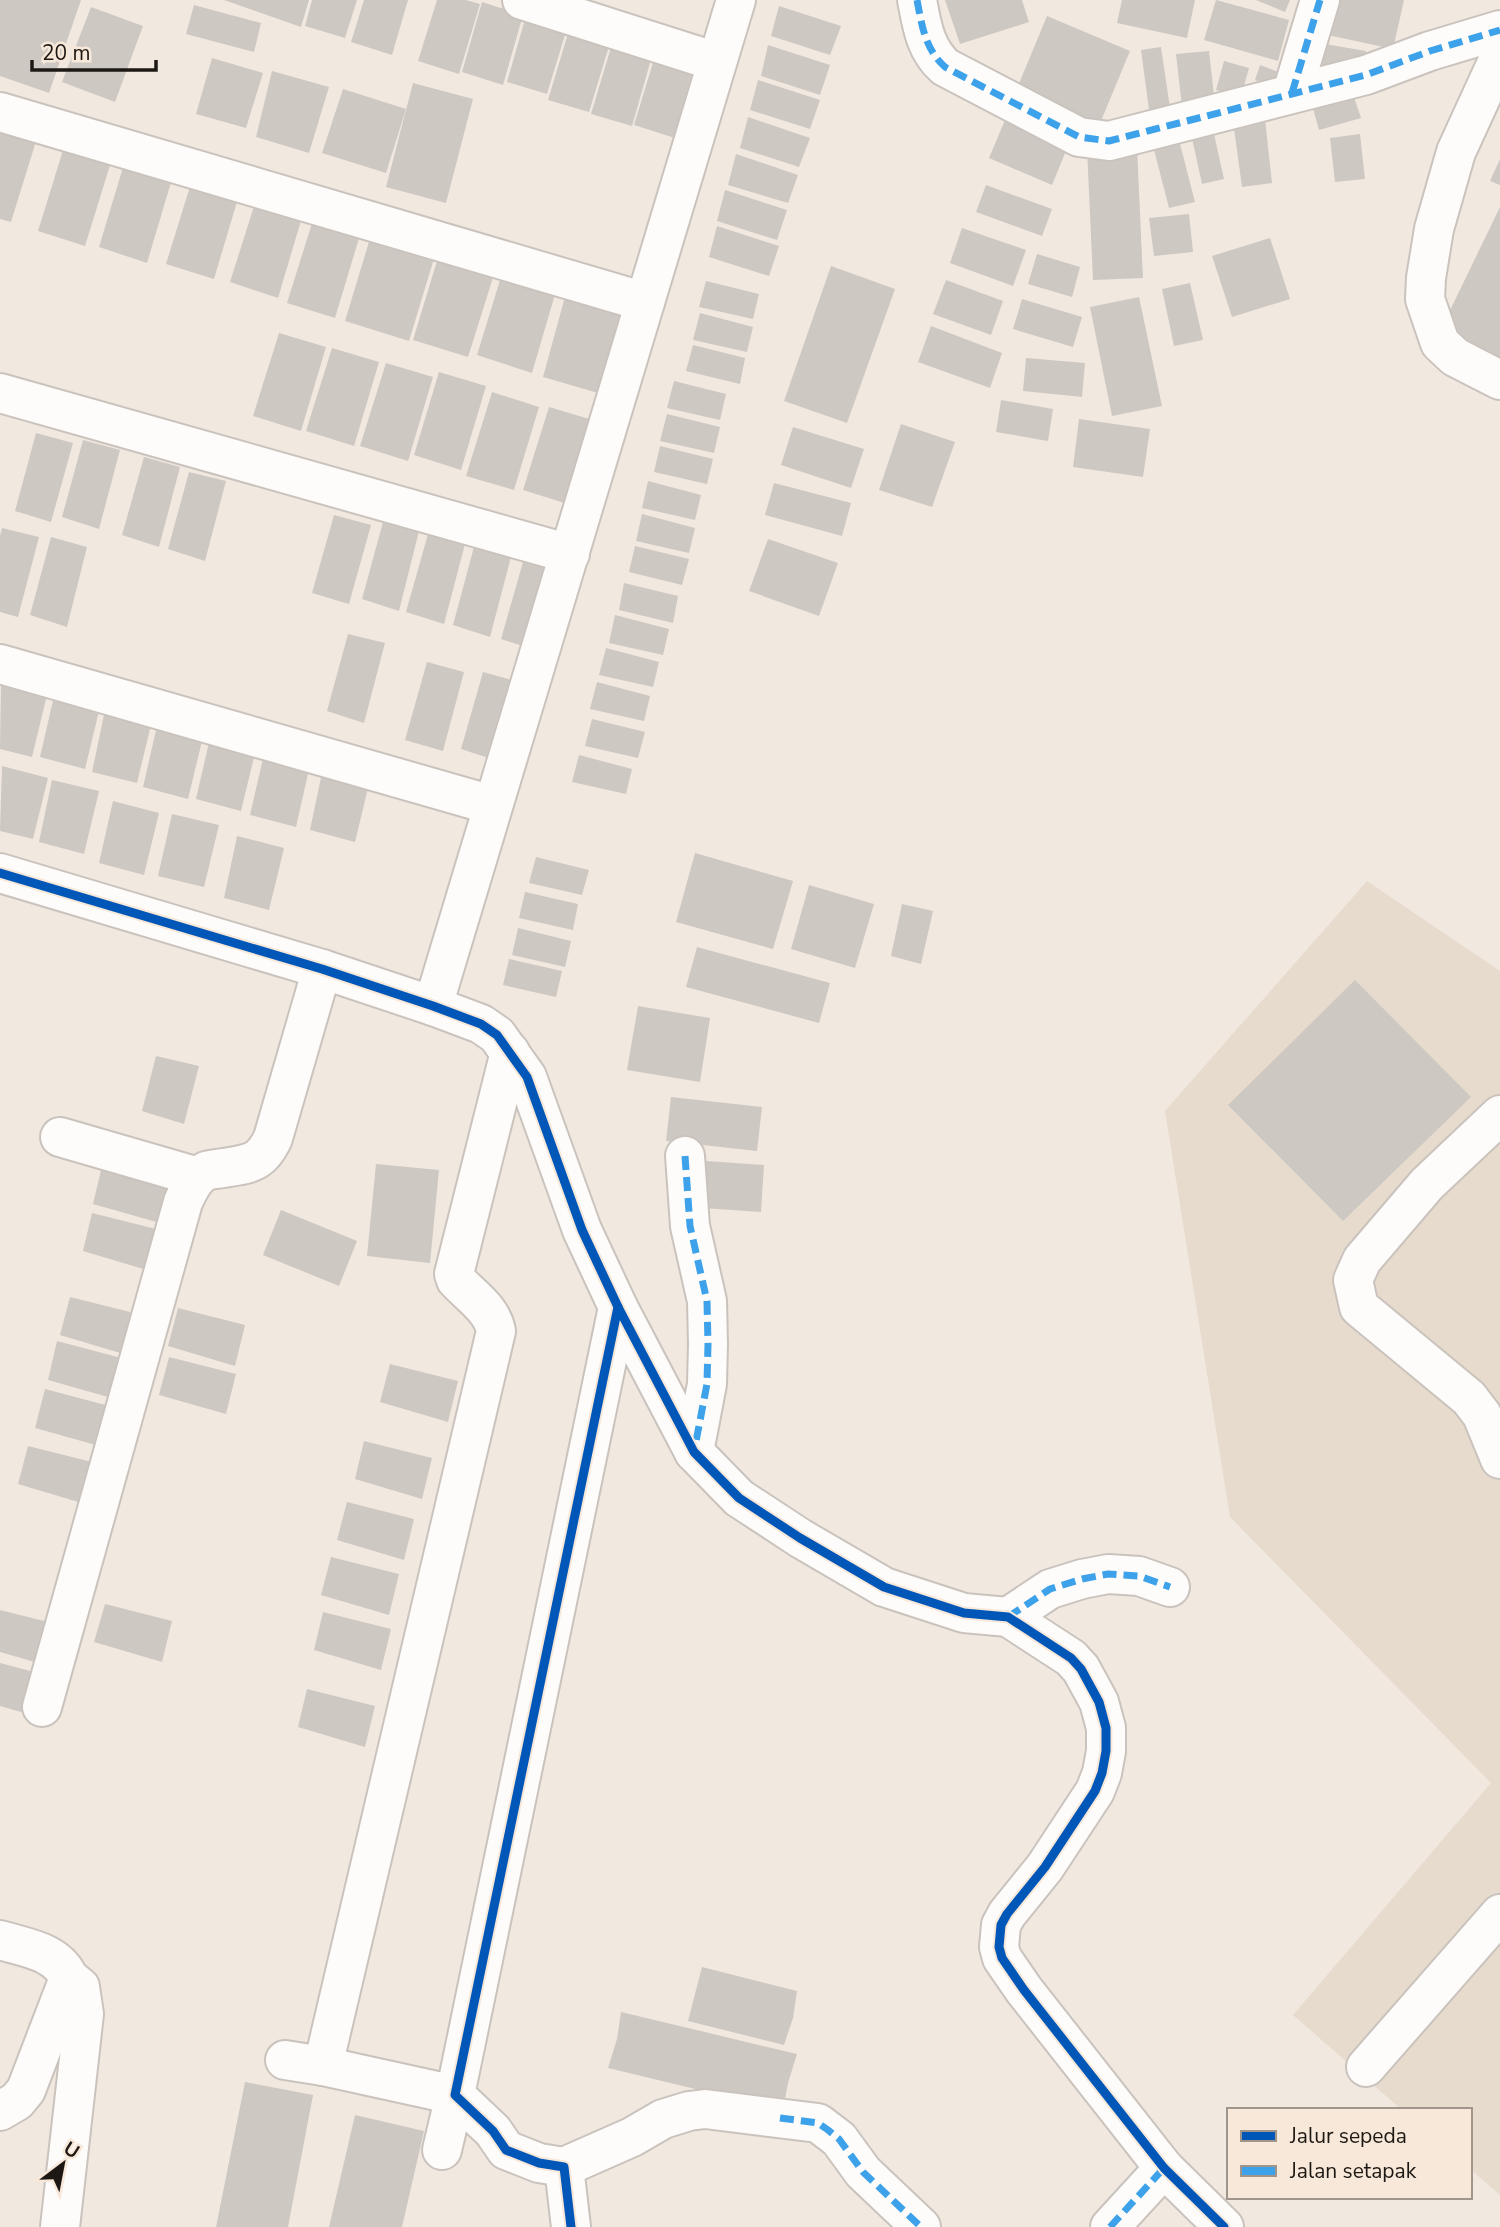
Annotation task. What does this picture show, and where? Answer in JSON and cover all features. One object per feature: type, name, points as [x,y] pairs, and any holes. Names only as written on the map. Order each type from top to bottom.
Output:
[{"type":"street","points":[[522,0],[718,62]]},
{"type":"street","points":[[433,1006],[736,0]]},
{"type":"street","points":[[917,0],[928,46],[934,58],[945,68],[1079,137],[1109,141],[1366,75],[1430,51],[1500,30]]},
{"type":"street","points":[[1292,93],[1320,0]]},
{"type":"street","points":[[1500,56],[1457,152],[1434,229],[1425,299],[1440,343],[1455,357],[1500,380]]},
{"type":"street","points":[[0,112],[645,302]]},
{"type":"street","points":[[0,393],[570,554]]},
{"type":"street","points":[[0,664],[492,805]]},
{"type":"street","points":[[0,873],[322,969],[481,1024],[497,1035],[527,1077],[582,1230],[618,1307],[694,1451],[739,1498],[800,1538],[884,1587],[964,1613],[1008,1617],[1071,1658],[1081,1669],[1099,1702],[1106,1728],[1102,1773],[1095,1791],[1045,1867],[1007,1914],[999,1936],[1002,1958],[1024,1990],[1164,2168],[1224,2227]]},
{"type":"street","points":[[42,1707],[183,1202],[198,1177],[207,1170],[248,1164],[259,1159],[268,1149],[322,969]]},
{"type":"street","points":[[323,2066],[496,1331],[489,1312],[456,1280],[454,1274],[510,1052]]},
{"type":"street","points":[[1500,1115],[1427,1184],[1362,1261],[1353,1280],[1359,1307],[1469,1398],[1482,1415],[1500,1458]]},
{"type":"street","points":[[60,1137],[198,1177]]},
{"type":"street","points":[[685,1156],[690,1226],[707,1301],[707,1384],[694,1451]]},
{"type":"street","points":[[442,2150],[618,1307]]},
{"type":"street","points":[[1008,1617],[1050,1589],[1108,1574],[1139,1576],[1170,1587]]},
{"type":"street","points":[[1366,2067],[1500,1914]]},
{"type":"street","points":[[0,1940],[57,1960],[69,1978],[80,1987],[84,2014],[60,2227]]},
{"type":"street","points":[[0,2111],[17,2101],[26,2090],[69,1978]]},
{"type":"street","points":[[285,2060],[455,2095],[493,2131],[506,2150],[539,2163],[565,2167],[632,2137],[663,2119],[689,2111],[705,2109],[818,2123],[839,2139],[863,2172],[921,2227]]},
{"type":"street","points":[[565,2167],[571,2227]]},
{"type":"street","points":[[1110,2227],[1164,2168]]},
{"type":"shaded area","points":[[1367,881],[1500,971],[1500,2195],[1472,2171],[1472,2108],[1400,2108],[1293,2015],[1491,1783],[1230,1517],[1165,1111]]},
{"type":"building","points":[[0,0],[81,0],[49,93],[0,76]]},
{"type":"building","points":[[224,0],[309,0],[301,27]]},
{"type":"building","points":[[312,0],[357,0],[345,38],[305,26]]},
{"type":"building","points":[[364,0],[408,0],[392,55],[351,42]]},
{"type":"building","points":[[437,0],[466,0],[480,4],[459,74],[418,61]]},
{"type":"building","points":[[945,0],[1022,0],[1029,22],[960,44]]},
{"type":"building","points":[[1122,0],[1195,0],[1187,38],[1117,23]]},
{"type":"building","points":[[1216,0],[1289,20],[1278,61],[1204,40]]},
{"type":"building","points":[[1256,0],[1290,0],[1285,12]]},
{"type":"building","points":[[1331,0],[1404,0],[1393,49],[1323,34]]},
{"type":"building","points":[[482,2],[523,15],[503,85],[462,72]]},
{"type":"building","points":[[194,5],[261,23],[254,52],[186,34]]},
{"type":"building","points":[[779,6],[841,26],[830,55],[771,36]]},
{"type":"building","points":[[91,7],[143,26],[115,102],[62,82]]},
{"type":"building","points":[[527,12],[568,25],[547,94],[507,82]]},
{"type":"building","points":[[1047,16],[1130,51],[1096,133],[1013,98]]},
{"type":"building","points":[[569,30],[610,43],[589,112],[548,100]]},
{"type":"building","points":[[612,44],[652,56],[632,126],[591,114]]},
{"type":"building","points":[[1325,44],[1366,51],[1363,72],[1322,65]]},
{"type":"building","points":[[768,45],[830,65],[820,95],[761,76]]},
{"type":"building","points":[[1161,47],[1170,108],[1149,110],[1141,50]]},
{"type":"building","points":[[1209,51],[1215,104],[1182,107],[1176,54]]},
{"type":"building","points":[[655,56],[696,68],[675,138],[634,125]]},
{"type":"building","points":[[212,58],[263,73],[246,128],[196,114]]},
{"type":"building","points":[[1224,61],[1249,68],[1241,97],[1216,90]]},
{"type":"building","points":[[1260,65],[1284,74],[1278,90],[1255,80]]},
{"type":"building","points":[[272,71],[329,87],[309,153],[256,137]]},
{"type":"building","points":[[758,80],[820,100],[810,129],[750,110]]},
{"type":"building","points":[[413,83],[473,99],[446,203],[386,187]]},
{"type":"building","points":[[343,89],[406,109],[386,173],[322,153]]},
{"type":"building","points":[[1353,94],[1361,118],[1319,130],[1312,105]]},
{"type":"building","points":[[1264,110],[1272,183],[1242,187],[1232,114]]},
{"type":"building","points":[[748,117],[810,138],[799,167],[740,148]]},
{"type":"building","points":[[1005,120],[1068,146],[1052,185],[989,158]]},
{"type":"building","points":[[1212,125],[1224,179],[1202,184],[1190,129]]},
{"type":"building","points":[[0,127],[37,138],[11,222],[0,219]]},
{"type":"building","points":[[1360,134],[1365,179],[1335,182],[1330,138]]},
{"type":"building","points":[[1178,136],[1195,202],[1169,208],[1152,142]]},
{"type":"building","points":[[64,147],[111,162],[85,246],[38,231]]},
{"type":"building","points":[[1137,147],[1143,278],[1093,280],[1087,149]]},
{"type":"building","points":[[736,154],[798,175],[788,203],[728,185]]},
{"type":"building","points":[[1500,159],[1500,185],[1490,181]]},
{"type":"building","points":[[124,164],[172,179],[147,263],[99,247]]},
{"type":"building","points":[[192,180],[239,195],[214,279],[166,264]]},
{"type":"building","points":[[986,185],[1052,209],[1042,236],[976,212]]},
{"type":"building","points":[[725,190],[787,210],[777,240],[717,221]]},
{"type":"building","points":[[256,200],[303,214],[278,298],[230,282]]},
{"type":"building","points":[[1500,207],[1500,358],[1441,329]]},
{"type":"building","points":[[1189,214],[1193,252],[1154,256],[1149,218]]},
{"type":"building","points":[[313,220],[360,235],[335,318],[287,303]]},
{"type":"building","points":[[717,226],[779,246],[769,276],[709,257]]},
{"type":"building","points":[[962,228],[1026,250],[1013,286],[950,263]]},
{"type":"building","points":[[372,232],[436,252],[409,341],[345,321]]},
{"type":"building","points":[[1270,238],[1290,299],[1232,317],[1212,256]]},
{"type":"building","points":[[440,251],[496,268],[468,357],[413,340]]},
{"type":"building","points":[[1037,254],[1080,267],[1072,297],[1028,284]]},
{"type":"building","points":[[831,266],[895,289],[847,423],[784,401]]},
{"type":"building","points":[[504,267],[558,284],[532,373],[477,355]]},
{"type":"building","points":[[946,280],[1003,301],[991,335],[933,314]]},
{"type":"building","points":[[706,281],[759,294],[753,319],[699,307]]},
{"type":"building","points":[[569,282],[624,299],[598,393],[543,377]]},
{"type":"building","points":[[1190,283],[1203,340],[1174,346],[1162,289]]},
{"type":"building","points":[[1139,297],[1162,406],[1112,416],[1090,307]]},
{"type":"building","points":[[1022,299],[1082,317],[1073,347],[1013,329]]},
{"type":"building","points":[[700,313],[753,327],[747,352],[693,340]]},
{"type":"building","points":[[931,326],[1002,353],[990,388],[918,362]]},
{"type":"building","points":[[279,333],[326,347],[301,431],[253,416]]},
{"type":"building","points":[[693,345],[745,358],[740,384],[686,371]]},
{"type":"building","points":[[332,348],[379,362],[354,446],[306,431]]},
{"type":"building","points":[[1026,358],[1085,363],[1082,397],[1023,391]]},
{"type":"building","points":[[386,363],[433,377],[408,461],[360,446]]},
{"type":"building","points":[[439,372],[486,386],[461,470],[414,455]]},
{"type":"building","points":[[674,381],[726,394],[720,420],[667,408]]},
{"type":"building","points":[[492,392],[539,407],[514,490],[466,476]]},
{"type":"building","points":[[1001,400],[1053,409],[1048,441],[996,432]]},
{"type":"building","points":[[549,407],[596,421],[571,505],[523,490]]},
{"type":"building","points":[[667,414],[720,427],[714,453],[660,441]]},
{"type":"building","points":[[1079,419],[1150,429],[1143,477],[1073,467]]},
{"type":"building","points":[[901,424],[955,442],[932,507],[879,490]]},
{"type":"building","points":[[793,427],[864,449],[851,488],[781,465]]},
{"type":"building","points":[[36,433],[73,443],[51,522],[15,511]]},
{"type":"building","points":[[83,440],[120,450],[99,529],[62,517]]},
{"type":"building","points":[[660,446],[713,459],[707,484],[654,472]]},
{"type":"building","points":[[144,457],[180,467],[159,547],[122,535]]},
{"type":"building","points":[[189,472],[226,481],[205,561],[168,549]]},
{"type":"building","points":[[648,481],[701,495],[695,520],[642,508]]},
{"type":"building","points":[[774,483],[851,503],[842,536],[765,515]]},
{"type":"building","points":[[642,514],[695,528],[689,553],[636,541]]},
{"type":"building","points":[[334,515],[371,525],[349,604],[312,593]]},
{"type":"building","points":[[383,522],[419,531],[399,611],[362,599]]},
{"type":"building","points":[[2,528],[39,537],[18,617],[0,612]]},
{"type":"building","points":[[428,534],[465,544],[444,624],[406,612]]},
{"type":"building","points":[[51,537],[87,547],[67,627],[30,615]]},
{"type":"building","points":[[768,539],[838,563],[819,616],[749,591]]},
{"type":"building","points":[[635,546],[689,559],[682,585],[629,572]]},
{"type":"building","points":[[474,547],[511,557],[490,637],[453,625]]},
{"type":"building","points":[[523,562],[559,572],[538,651],[501,639]]},
{"type":"building","points":[[624,583],[678,596],[673,623],[619,610]]},
{"type":"building","points":[[615,615],[669,629],[663,655],[609,643]]},
{"type":"building","points":[[348,634],[385,643],[364,723],[327,711]]},
{"type":"building","points":[[606,648],[659,662],[653,687],[599,675]]},
{"type":"building","points":[[427,662],[464,672],[443,751],[405,740]]},
{"type":"building","points":[[483,672],[519,682],[498,761],[461,749]]},
{"type":"building","points":[[597,682],[650,696],[644,721],[590,709]]},
{"type":"building","points":[[1,683],[47,695],[32,757],[0,749]]},
{"type":"building","points":[[54,696],[100,707],[85,769],[40,757]]},
{"type":"building","points":[[105,710],[152,721],[137,783],[92,772]]},
{"type":"building","points":[[592,719],[645,732],[638,758],[585,746]]},
{"type":"building","points":[[157,726],[203,737],[188,799],[143,787]]},
{"type":"building","points":[[210,738],[256,749],[241,811],[196,799]]},
{"type":"building","points":[[264,754],[310,765],[296,827],[250,815]]},
{"type":"building","points":[[579,755],[632,769],[626,794],[572,782]]},
{"type":"building","points":[[2,766],[48,778],[33,839],[0,831]]},
{"type":"building","points":[[323,768],[370,780],[355,842],[310,830]]},
{"type":"building","points":[[52,780],[99,791],[84,854],[39,842]]},
{"type":"building","points":[[113,801],[159,813],[144,875],[99,863]]},
{"type":"building","points":[[172,814],[219,825],[204,887],[158,876]]},
{"type":"building","points":[[237,836],[284,848],[269,910],[224,898]]},
{"type":"building","points":[[695,853],[793,881],[773,949],[676,922]]},
{"type":"building","points":[[536,857],[589,870],[582,895],[529,883]]},
{"type":"building","points":[[809,885],[874,904],[855,968],[791,949]]},
{"type":"building","points":[[525,892],[578,904],[573,930],[519,918]]},
{"type":"building","points":[[902,904],[933,911],[921,964],[891,956]]},
{"type":"building","points":[[518,928],[571,941],[565,967],[512,955]]},
{"type":"building","points":[[697,947],[830,983],[819,1023],[686,987]]},
{"type":"building","points":[[509,959],[562,971],[556,997],[503,985]]},
{"type":"building","points":[[1355,980],[1471,1097],[1343,1221],[1228,1105]]},
{"type":"building","points":[[638,1006],[710,1018],[700,1082],[627,1070]]},
{"type":"building","points":[[156,1056],[199,1066],[184,1124],[142,1111]]},
{"type":"building","points":[[671,1097],[762,1107],[757,1151],[666,1141]]},
{"type":"building","points":[[706,1161],[764,1165],[761,1212],[703,1208]]},
{"type":"building","points":[[376,1164],[439,1170],[430,1263],[367,1256]]},
{"type":"building","points":[[102,1166],[170,1183],[160,1223],[93,1204]]},
{"type":"building","points":[[281,1210],[357,1241],[339,1286],[263,1255]]},
{"type":"building","points":[[92,1213],[160,1230],[150,1271],[83,1251]]},
{"type":"building","points":[[70,1297],[138,1314],[127,1355],[60,1335]]},
{"type":"building","points":[[178,1308],[245,1325],[235,1366],[168,1346]]},
{"type":"building","points":[[57,1341],[125,1359],[115,1399],[48,1380]]},
{"type":"building","points":[[169,1357],[236,1374],[226,1414],[159,1395]]},
{"type":"building","points":[[390,1364],[458,1381],[448,1422],[380,1402]]},
{"type":"building","points":[[45,1389],[113,1407],[103,1447],[35,1428]]},
{"type":"building","points":[[364,1441],[432,1458],[422,1499],[355,1479]]},
{"type":"building","points":[[28,1446],[96,1463],[85,1504],[18,1484]]},
{"type":"building","points":[[347,1502],[414,1519],[404,1560],[337,1540]]},
{"type":"building","points":[[331,1557],[399,1574],[389,1615],[321,1595]]},
{"type":"building","points":[[105,1604],[172,1621],[162,1662],[94,1642]]},
{"type":"building","points":[[0,1610],[48,1622],[38,1663],[0,1652]]},
{"type":"building","points":[[323,1612],[391,1629],[381,1670],[314,1650]]},
{"type":"building","points":[[0,1663],[38,1673],[28,1714],[0,1706]]},
{"type":"building","points":[[307,1689],[375,1706],[365,1747],[298,1727]]},
{"type":"building","points":[[702,1967],[797,1991],[793,2018],[784,2045],[688,2021]]},
{"type":"building","points":[[621,2012],[797,2054],[783,2110],[608,2068],[617,2039]]},
{"type":"building","points":[[245,2082],[313,2095],[288,2227],[216,2227]]},
{"type":"building","points":[[355,2115],[424,2131],[402,2227],[329,2227]]},
{"type":"marked path","points":[[917,0],[929,45],[945,67],[1079,137],[1109,141],[1366,75],[1430,51],[1500,30]]},
{"type":"marked path","points":[[1292,93],[1320,0]]},
{"type":"marked path","points":[[685,1156],[690,1226],[707,1301],[707,1384],[694,1452]]},
{"type":"marked path","points":[[1008,1617],[1050,1589],[1108,1574],[1139,1576],[1170,1587]]},
{"type":"marked path","points":[[780,2118],[818,2123],[828,2130],[839,2139],[863,2172],[921,2227]]},
{"type":"marked path","points":[[1110,2227],[1164,2168]]},
{"type":"cycle path","points":[[0,873],[322,969],[481,1024],[497,1035],[527,1077],[582,1230],[618,1307],[455,2095],[493,2131],[506,2150],[539,2163],[564,2167],[571,2227]]},
{"type":"cycle path","points":[[618,1307],[694,1452],[739,1498],[800,1538],[884,1587],[964,1613],[1008,1617],[1071,1658],[1081,1669],[1099,1702],[1106,1728],[1102,1773],[1095,1791],[1045,1867],[1007,1914],[1001,1925],[999,1947],[1002,1958],[1024,1990],[1164,2168],[1224,2227]]}]
